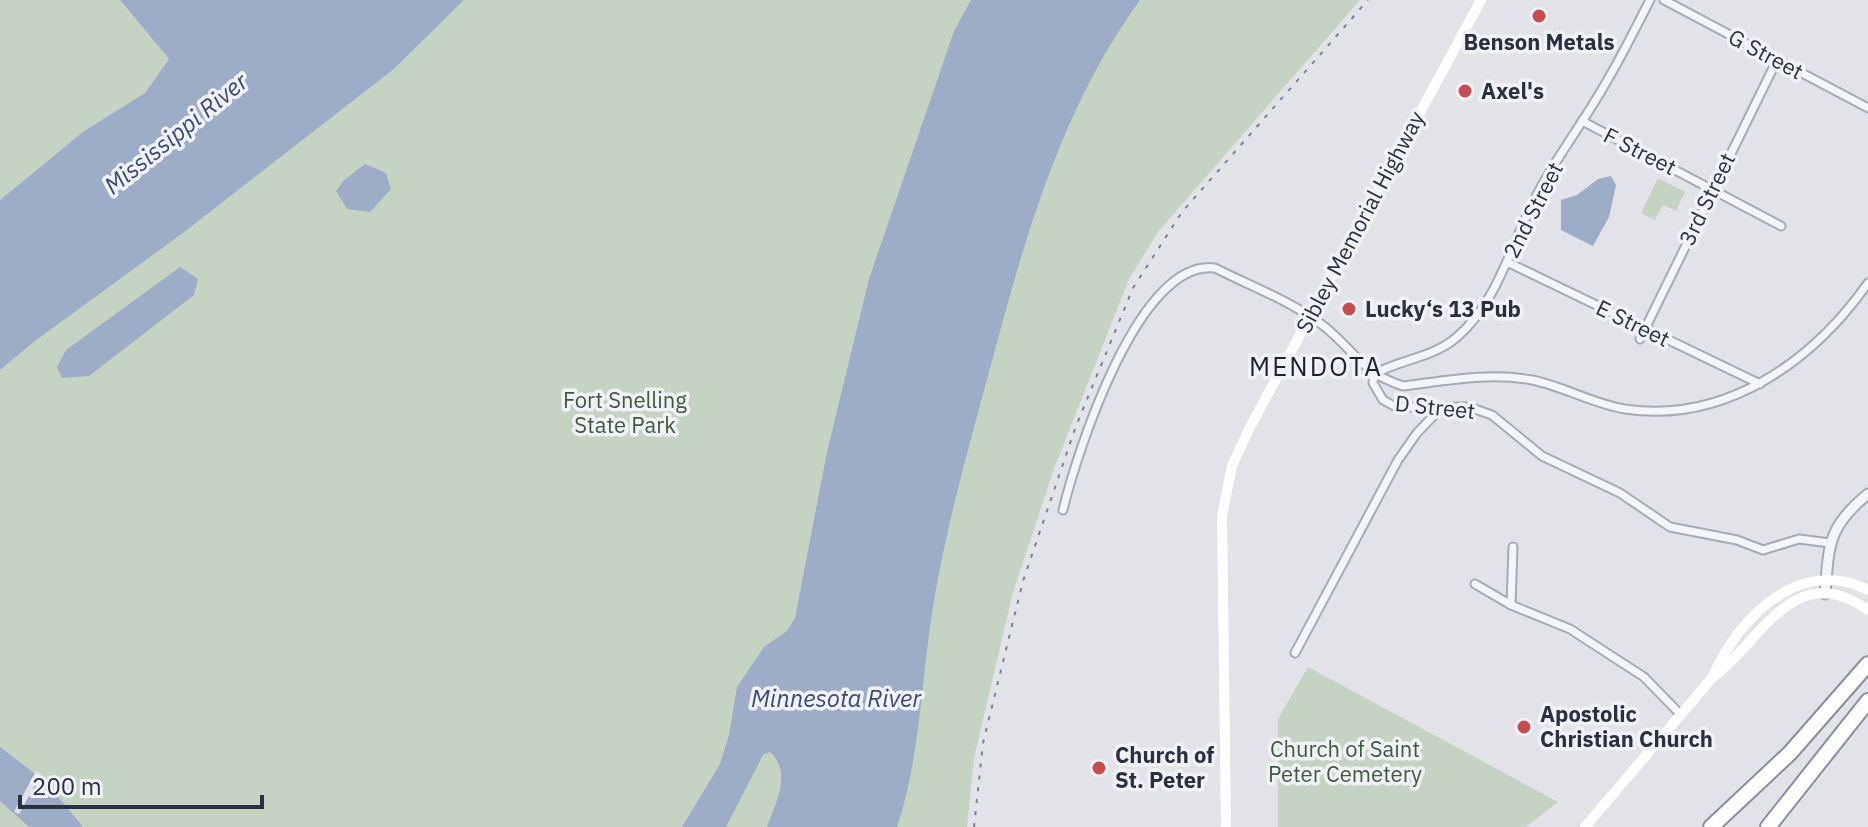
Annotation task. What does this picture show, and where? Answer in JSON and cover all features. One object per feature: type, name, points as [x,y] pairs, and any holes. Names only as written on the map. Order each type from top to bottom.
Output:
[{"type":"highway","points":[[1711,827],[1790,753],[1868,664]]},
{"type":"highway","points":[[1768,827],[1868,701]]},
{"type":"main road","name":"Sibley Memorial Highway","points":[[1226,827],[1222,543],[1225,495],[1244,438],[1481,0]]},
{"type":"main road","points":[[1712,678],[1720,659],[1771,600],[1798,584],[1827,579],[1845,581],[1868,590]]},
{"type":"main road","points":[[1585,827],[1712,678],[1728,666],[1783,606],[1806,596],[1825,594],[1849,599],[1868,610]]},
{"type":"street","name":"2nd Street","points":[[1374,374],[1404,360],[1431,354],[1456,338],[1478,314],[1507,262],[1538,192],[1650,0]]},
{"type":"street","name":"G Street","points":[[1664,0],[1868,108]]},
{"type":"street","name":"3rd Street","points":[[1640,339],[1777,60]]},
{"type":"street","name":"F Street","points":[[1582,121],[1781,226]]},
{"type":"street","name":"E Street","points":[[1507,262],[1760,384]]},
{"type":"street","name":"D Street","points":[[1063,510],[1081,444],[1126,343],[1152,306],[1187,272],[1201,266],[1215,268],[1324,326],[1374,374],[1377,394],[1396,407],[1469,407],[1492,415],[1542,456],[1620,493],[1670,527],[1737,540],[1763,550],[1799,539],[1830,543]]},
{"type":"street","points":[[1374,374],[1403,386],[1483,377],[1532,380],[1624,409],[1705,404],[1760,384],[1799,360],[1868,283]]},
{"type":"street","points":[[1295,653],[1398,460],[1417,433],[1442,407]]},
{"type":"street","points":[[1825,594],[1830,543],[1844,514],[1868,494]]},
{"type":"street","points":[[1511,605],[1513,547]]},
{"type":"street","points":[[1475,584],[1511,605],[1570,629],[1644,677],[1680,714]]},
{"type":"green space","points":[[0,0],[120,0],[169,59],[145,93],[84,131],[0,200]]},
{"type":"green space","name":"Fort Snelling State Park","points":[[464,0],[1360,0],[1158,232],[1129,279],[1054,469],[1013,592],[974,758],[967,827],[0,827],[0,370],[34,341],[183,233],[394,69]]},
{"type":"green space","points":[[1658,178],[1685,192],[1676,211],[1663,205],[1655,220],[1641,213]]},
{"type":"green space","name":"Church of Saint Peter Cemetery","points":[[1308,667],[1558,802],[1526,827],[1278,827],[1278,719]]},
{"type":"water","name":"Mississippi River","points":[[120,0],[464,0],[394,69],[0,370],[0,200],[84,131],[145,93],[169,59]]},
{"type":"water","name":"Minnesota River","points":[[971,0],[1140,0],[1112,42],[1066,132],[1016,274],[946,539],[930,624],[912,770],[897,827],[767,827],[778,798],[781,779],[777,760],[770,752],[763,755],[726,827],[682,827],[720,764],[729,735],[737,687],[764,647],[787,631],[795,618],[827,452],[869,279],[954,31]]},
{"type":"water","points":[[365,164],[386,173],[391,189],[370,212],[347,209],[336,191],[344,180]]},
{"type":"water","points":[[1611,176],[1616,185],[1609,217],[1593,246],[1561,230],[1561,200],[1577,195],[1598,179]]},
{"type":"water","points":[[180,267],[198,279],[194,295],[89,376],[62,378],[57,367],[66,350]]},
{"type":"water","points":[[0,747],[46,782],[83,827],[29,827],[0,801]]},
{"type":"pier","points":[[36,771],[41,774],[19,814],[14,812]]},
{"type":"railway","points":[[974,827],[983,743],[1023,581],[1076,426],[1133,288],[1182,212],[1368,0]]},
{"type":"place","name":"Benson Metals","points":[[1539,16]]},
{"type":"place","name":"Axel's","points":[[1465,91]]},
{"type":"place","name":"Lucky‘s 13 Pub","points":[[1349,309]]},
{"type":"place","name":"Apostolic Christian Church","points":[[1524,727]]},
{"type":"place","name":"Church of St. Peter","points":[[1099,768]]},
{"type":"district","name":"MENDOTA","points":[[1316,367]]}]
